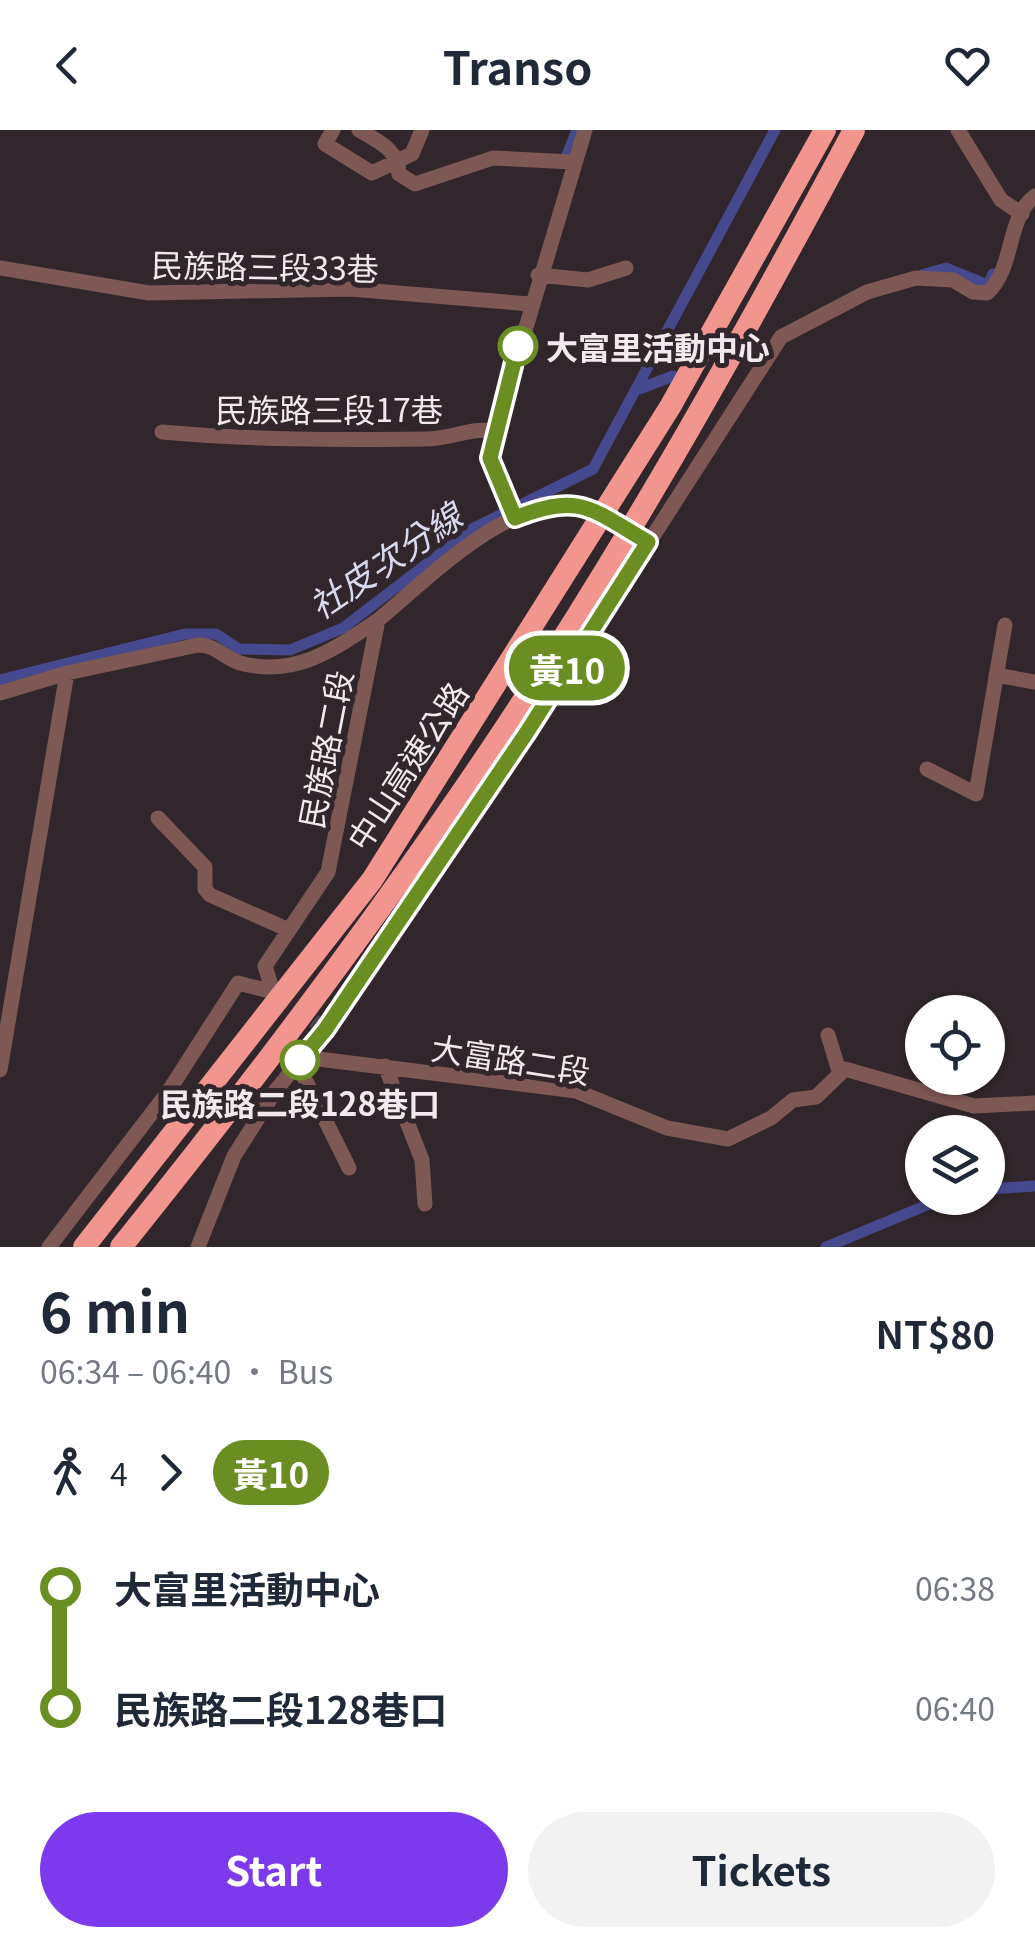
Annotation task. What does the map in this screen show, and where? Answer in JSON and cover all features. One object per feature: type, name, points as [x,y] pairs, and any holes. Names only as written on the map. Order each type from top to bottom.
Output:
[{"type":"highway","name":"中山高速公路","points":[[84,1247],[372,880],[670,408],[825,130]]},
{"type":"highway","name":"中山高速公路","points":[[121,1247],[219,1125],[446,816],[612,557],[725,368],[854,130]]},
{"type":"street","points":[[333,130],[325,144],[372,173],[412,154],[422,130]]},
{"type":"street","points":[[359,130],[385,145],[399,162],[399,174],[415,184],[493,158],[573,162]]},
{"type":"street","points":[[512,511],[490,458],[495,431],[584,130]]},
{"type":"street","points":[[958,130],[1001,200],[1022,214]]},
{"type":"street","points":[[198,1247],[234,1156],[527,732],[781,337],[867,292],[916,278],[953,280],[973,292],[986,293],[1001,281],[1022,214],[1035,196]]},
{"type":"street","name":"民族路三段33巷","points":[[0,268],[148,293],[350,289],[530,304]]},
{"type":"street","points":[[538,275],[588,280],[626,268]]},
{"type":"street","name":"民族路三段17巷","points":[[162,432],[303,442],[361,436],[445,439],[482,429],[495,431]]},
{"type":"street","points":[[0,693],[197,638],[234,661],[252,666],[303,664],[330,653],[378,620],[512,511],[560,502],[596,512]]},
{"type":"street","name":"民族路二段","points":[[49,1247],[168,1092],[238,983],[252,983],[328,872],[378,620]]},
{"type":"street","points":[[928,770],[976,794],[1005,625]]},
{"type":"street","points":[[0,1070],[66,673]]},
{"type":"street","points":[[996,675],[1035,682]]},
{"type":"street","points":[[158,818],[204,867],[210,895],[289,930]]},
{"type":"street","points":[[252,983],[272,992],[265,966]]},
{"type":"street","points":[[828,1035],[839,1072],[860,1071],[974,1106],[1035,1103]]},
{"type":"street","points":[[299,1060],[349,1168]]},
{"type":"street","name":"大富路二段","points":[[299,1060],[385,1066],[576,1091],[667,1128],[728,1139],[771,1118],[793,1100],[816,1097],[839,1072]]},
{"type":"street","points":[[385,1066],[422,1160],[425,1204]]},
{"type":"waterway","points":[[567,155],[577,130]]},
{"type":"waterway","name":"社皮次分線","points":[[0,680],[185,634],[216,634],[239,649],[290,650],[343,628],[472,529],[593,469],[775,130]]},
{"type":"waterway","points":[[922,275],[946,268],[988,285],[993,274]]},
{"type":"waterway","points":[[639,389],[673,376]]},
{"type":"waterway","points":[[1005,1188],[1035,1186]]},
{"type":"waterway","points":[[826,1247],[905,1214]]},
{"type":"tunnel","points":[[596,512],[647,542]]},
{"type":"tunnel","points":[[276,994],[318,1024]]},
{"type":"bus line","name":"黃10","points":[[300,1060],[325,1030],[527,732],[648,542],[577,504],[560,502],[515,518],[490,458],[518,346]]},
{"type":"place","name":"大富里活動中心","points":[[518,346]]},
{"type":"place","name":"民族路二段128巷口","points":[[300,1060]]}]
